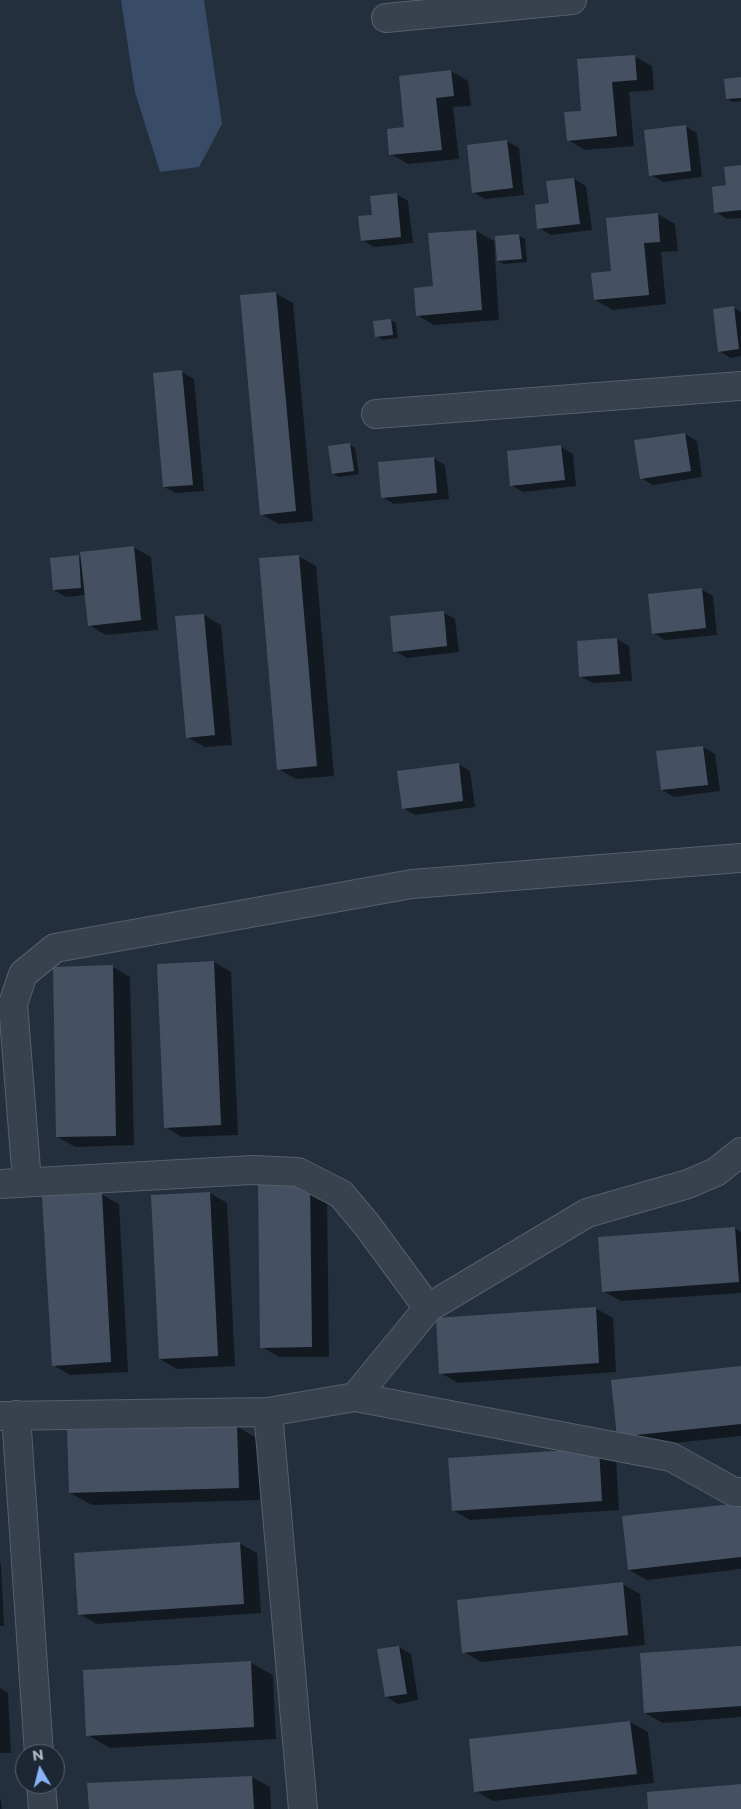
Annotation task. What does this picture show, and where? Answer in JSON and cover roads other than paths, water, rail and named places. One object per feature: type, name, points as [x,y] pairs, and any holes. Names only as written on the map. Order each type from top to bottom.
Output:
[{"type":"street","points":[[386,18],[572,0]]},
{"type":"street","points":[[376,414],[741,386]]},
{"type":"street","points":[[27,1182],[14,1004],[23,974],[55,948],[412,884],[741,858]]},
{"type":"street","points":[[355,1397],[428,1308],[587,1213],[688,1184],[716,1172],[741,1152]]},
{"type":"street","points":[[0,1184],[252,1170],[298,1172],[341,1194],[367,1225],[428,1308]]},
{"type":"street","points":[[38,1744],[8,1415],[268,1412],[355,1397],[671,1457],[734,1492],[741,1492]]},
{"type":"street","points":[[268,1412],[304,1809]]},
{"type":"street","points":[[42,1794],[43,1809]]},
{"type":"water","points":[[121,0],[204,0],[222,124],[199,167],[160,172],[135,92]]}]
